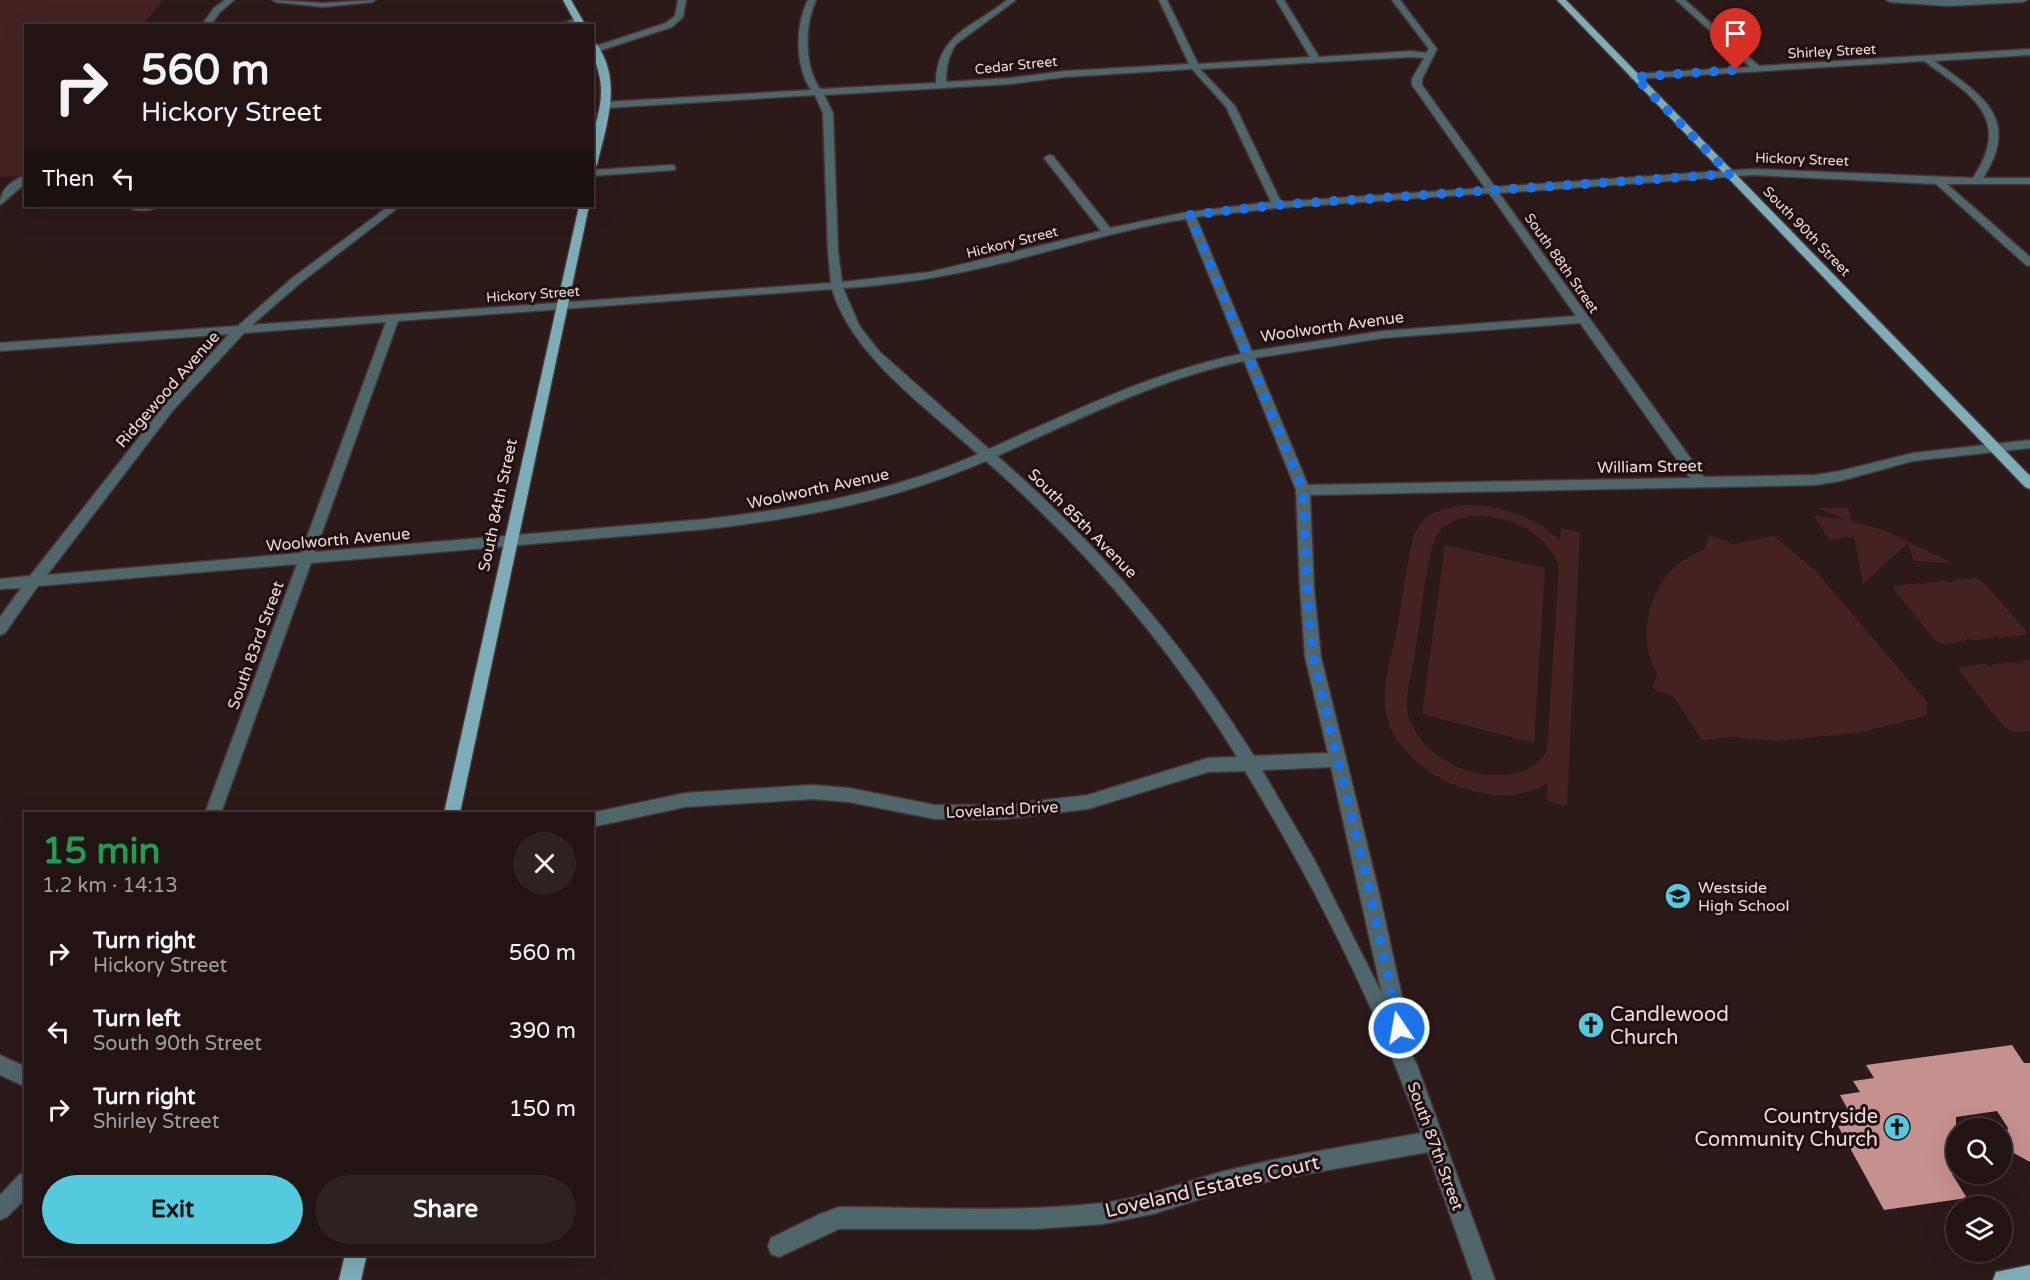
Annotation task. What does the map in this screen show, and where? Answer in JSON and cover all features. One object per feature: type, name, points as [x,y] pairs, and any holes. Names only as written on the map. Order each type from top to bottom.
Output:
[{"type":"main road","points":[[567,0],[580,23]]},
{"type":"main road","name":"South 90th Street","points":[[1561,0],[2030,484]]},
{"type":"main road","points":[[594,46],[606,73],[608,92],[594,156]]},
{"type":"main road","name":"South 84th Street","points":[[452,812],[584,207]]},
{"type":"main road","points":[[350,1280],[356,1256]]},
{"type":"main road","points":[[2004,1280],[2030,1276]]},
{"type":"street","points":[[206,24],[217,10],[230,0]]},
{"type":"street","points":[[276,0],[310,5],[372,0]]},
{"type":"street","points":[[594,46],[669,25],[679,17],[682,0]]},
{"type":"street","name":"South 85th Avenue","points":[[812,0],[805,17],[806,70],[825,102],[828,113],[833,254],[837,287],[848,316],[869,348],[1065,525],[1131,597],[1193,675],[1251,763],[1318,881],[1409,1073]]},
{"type":"street","points":[[941,85],[940,74],[944,56],[956,39],[1012,0]]},
{"type":"street","points":[[1163,0],[1194,67],[1230,106],[1277,205]]},
{"type":"street","points":[[1280,0],[1316,59]]},
{"type":"street","points":[[1396,0],[1431,46],[1430,56]]},
{"type":"street","points":[[1680,0],[1757,69]]},
{"type":"street","points":[[1890,0],[1941,4],[2024,0],[2030,4]]},
{"type":"street","name":"Shirley Street","points":[[1635,77],[2030,52]]},
{"type":"street","name":"Cedar Street","points":[[605,105],[1011,81],[1065,74],[1316,59],[1412,54],[1430,56]]},
{"type":"street","name":"South 88th Street","points":[[1430,56],[1417,79],[1417,86],[1700,482]]},
{"type":"street","points":[[1926,59],[1975,95],[1992,117],[1996,132],[1995,146],[1984,171],[1976,181]]},
{"type":"street","points":[[1049,158],[1108,233]]},
{"type":"street","points":[[594,173],[670,168]]},
{"type":"street","name":"Hickory Street","points":[[0,347],[898,282],[949,273],[1190,215],[1277,205],[1730,174],[1800,173],[1939,181],[2030,181]]},
{"type":"street","points":[[0,201],[11,188],[24,179]]},
{"type":"street","points":[[1939,181],[2030,263]]},
{"type":"street","name":"Ridgewood Avenue","points":[[0,629],[33,582],[162,416],[240,329],[394,207]]},
{"type":"street","name":"South 87th Street","points":[[1190,215],[1303,490],[1307,589],[1313,657],[1371,897],[1409,1073],[1484,1280]]},
{"type":"street","name":"South 83rd Street","points":[[213,812],[393,319]]},
{"type":"street","name":"Woolworth Avenue","points":[[0,584],[707,524],[799,512],[903,486],[988,455],[1128,393],[1185,372],[1247,356],[1354,337],[1583,319]]},
{"type":"street","points":[[1995,447],[2030,444]]},
{"type":"street","name":"William Street","points":[[1303,490],[1822,480],[1912,457],[1995,447]]},
{"type":"street","name":"Loveland Drive","points":[[594,820],[685,801],[812,792],[849,795],[935,812],[1029,810],[1070,805],[1107,797],[1200,767],[1338,760]]},
{"type":"street","points":[[0,1065],[24,1076]]},
{"type":"street","name":"Loveland Estates Court","points":[[779,1246],[825,1222],[839,1218],[1035,1218],[1130,1209],[1242,1177],[1434,1140]]},
{"type":"street","points":[[0,1210],[24,1184]]},
{"type":"shaded area","points":[[0,0],[163,0],[144,24],[24,24],[24,172],[21,176],[0,177]]},
{"type":"shaded area","points":[[1466,505],[1492,507],[1528,518],[1560,540],[1561,528],[1580,532],[1567,806],[1547,801],[1547,783],[1527,792],[1495,795],[1484,794],[1450,783],[1412,758],[1402,747],[1388,721],[1385,706],[1387,676],[1414,535],[1423,521],[1435,512]],"holes":[[[1474,516],[1512,522],[1535,534],[1552,553],[1559,565],[1547,750],[1537,763],[1524,771],[1500,775],[1479,774],[1465,770],[1440,757],[1420,738],[1413,727],[1407,707],[1425,583],[1434,541],[1441,530],[1455,520]]]},
{"type":"shaded area","points":[[1817,508],[1849,508],[1851,521],[1884,530],[1952,563],[1914,561],[1908,543],[1863,584],[1854,537],[1829,539],[1813,515],[1847,520]]},
{"type":"shaded area","points":[[1709,535],[1732,544],[1774,536],[1814,569],[1928,703],[1926,716],[1862,732],[1778,741],[1731,737],[1702,740],[1674,697],[1652,688],[1658,674],[1651,661],[1647,632],[1648,617],[1658,588],[1676,566],[1686,558],[1705,549]]},
{"type":"shaded area","points":[[1445,545],[1545,568],[1534,743],[1422,714]]},
{"type":"shaded area","points":[[1976,578],[1983,582],[2026,631],[2025,635],[2001,638],[1995,635],[1994,638],[1973,640],[1967,638],[1966,641],[1942,644],[1935,640],[1894,590],[1895,586],[1919,583],[1924,585],[1946,581],[1952,583],[1953,580]]},
{"type":"shaded area","points":[[2030,660],[2030,731],[2013,732],[2005,728],[1959,671],[1960,667],[1985,664],[1991,667],[1993,664],[2014,662],[2020,664],[2022,661]]},
{"type":"building","name":"Countryside Community Church","points":[[2012,1045],[2024,1063],[2030,1063],[2030,1162],[2012,1152],[2012,1118],[2002,1118],[1997,1111],[1946,1118],[1946,1184],[1958,1184],[1966,1196],[1946,1196],[1946,1201],[1884,1210],[1838,1126],[1855,1123],[1840,1095],[1860,1092],[1853,1081],[1874,1078],[1866,1065]]},
{"type":"place","name":"Westside High School","points":[[1678,896]]},
{"type":"place","name":"Candlewood Church","points":[[1591,1025]]},
{"type":"place","name":"Countryside Community Church","points":[[1897,1127]]},
{"type":"route","points":[[1399,1028],[1371,897],[1313,657],[1307,589],[1303,490],[1190,215],[1236,208],[1730,174],[1635,77],[1736,70]]}]
